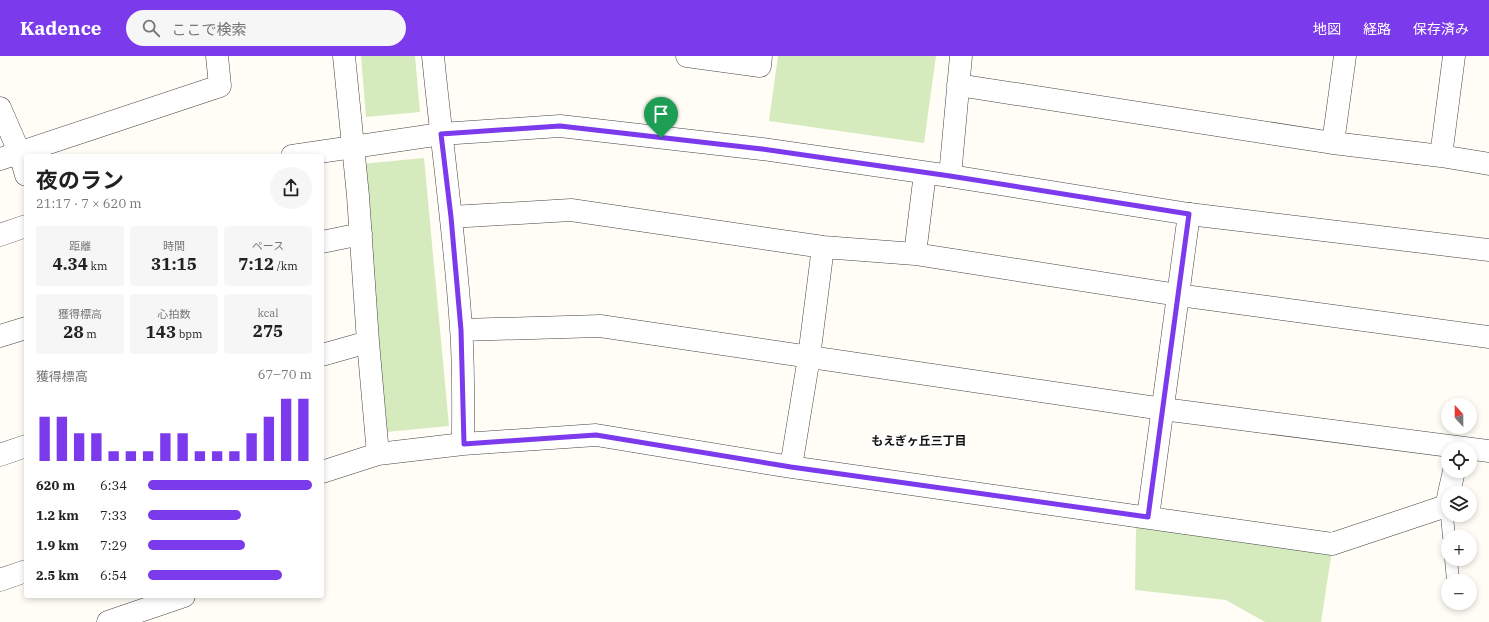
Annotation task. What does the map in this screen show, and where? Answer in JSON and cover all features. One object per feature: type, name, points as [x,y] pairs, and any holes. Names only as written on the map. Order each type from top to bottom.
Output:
[{"type":"street","points":[[10,157],[220,86],[217,56]]},
{"type":"street","points":[[344,56],[354,146],[368,342],[378,454]]},
{"type":"street","points":[[433,56],[451,217],[461,330],[464,444]]},
{"type":"street","points":[[687,56],[760,66],[761,56]]},
{"type":"street","points":[[950,176],[961,56]]},
{"type":"street","points":[[1333,143],[1345,56]]},
{"type":"street","points":[[1440,156],[1454,56]]},
{"type":"street","points":[[958,85],[1333,143],[1440,156],[1489,164]]},
{"type":"street","points":[[0,108],[10,157],[24,172]]},
{"type":"street","points":[[304,154],[441,134],[560,126],[762,149],[950,176],[1189,214],[1489,250]]},
{"type":"street","points":[[915,254],[925,173]]},
{"type":"street","points":[[451,217],[571,210],[823,247],[915,254],[1178,294],[1489,337]]},
{"type":"street","points":[[1148,517],[1189,214]]},
{"type":"street","points":[[0,235],[24,227]]},
{"type":"street","points":[[324,242],[361,234]]},
{"type":"street","points":[[791,467],[809,357],[823,247]]},
{"type":"street","points":[[461,330],[600,326],[1163,409],[1441,446]]},
{"type":"street","points":[[0,336],[24,329]]},
{"type":"street","points":[[324,355],[368,342]]},
{"type":"street","points":[[324,471],[378,454],[464,444],[596,435],[791,467],[1332,544],[1441,502]]},
{"type":"street","points":[[0,455],[24,447]]},
{"type":"street","points":[[1477,450],[1489,451]]},
{"type":"street","points":[[0,580],[24,572]]},
{"type":"street","points":[[108,622],[178,598]]},
{"type":"green space","points":[[361,56],[415,56],[420,112],[366,117]]},
{"type":"green space","points":[[778,56],[936,56],[924,143],[769,121]]},
{"type":"green space","points":[[424,158],[449,426],[386,432],[361,164]]},
{"type":"green space","points":[[1136,527],[1332,550],[1321,622],[1265,622],[1226,600],[1135,590]]},
{"type":"district","name":"もえぎヶ丘三丁目","points":[[919,441]]},
{"type":"route","points":[[560,126],[661,138],[762,149],[950,176],[1189,214],[1148,517],[791,467],[596,435],[464,444],[461,330],[451,217],[441,134],[560,126]]}]
